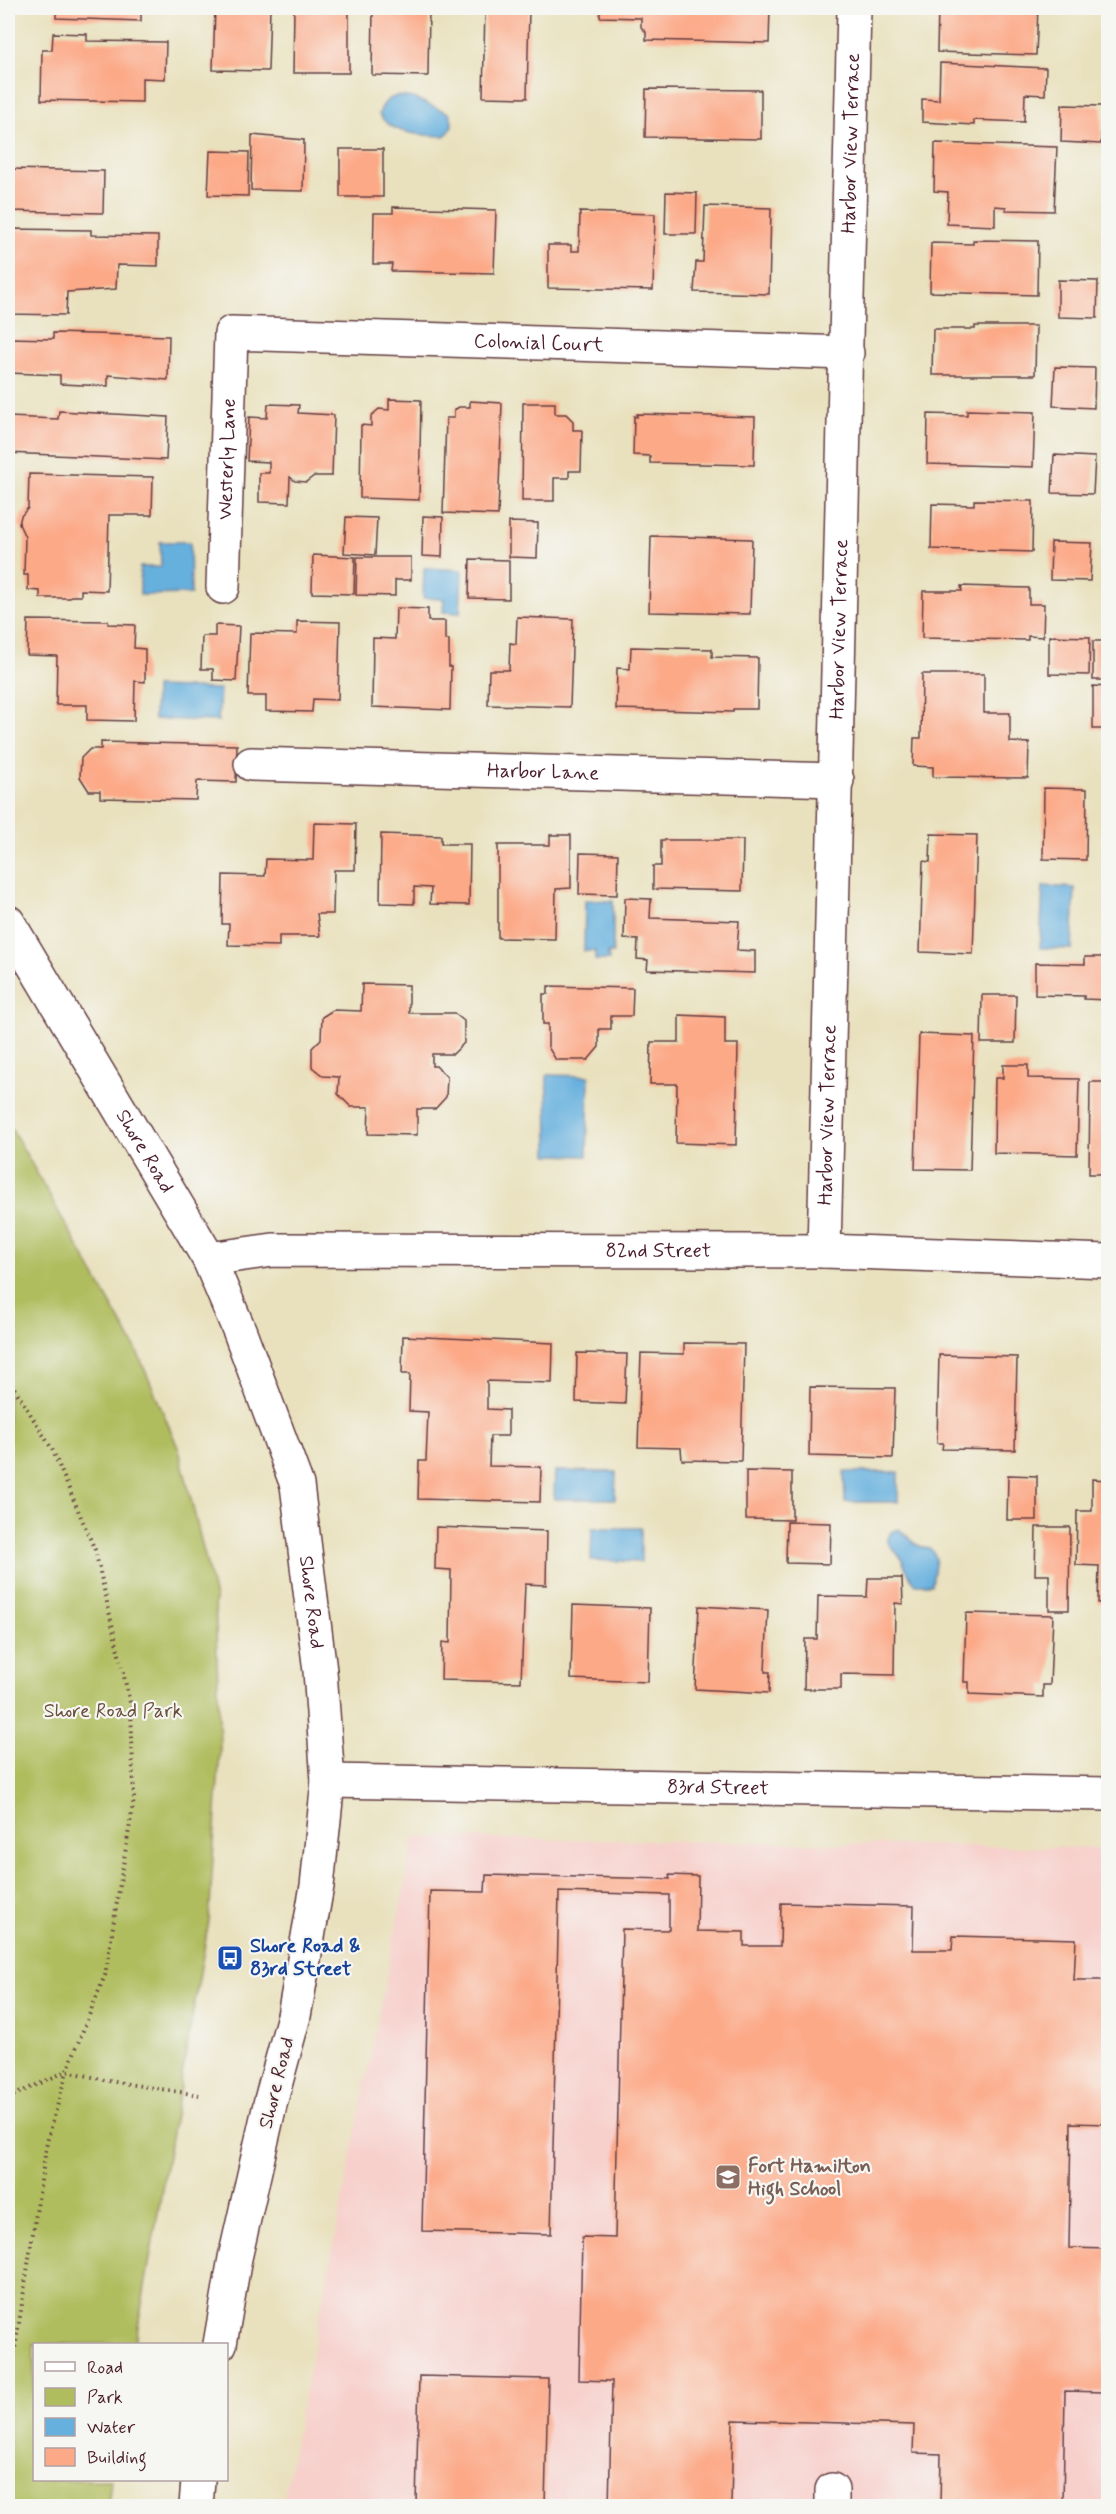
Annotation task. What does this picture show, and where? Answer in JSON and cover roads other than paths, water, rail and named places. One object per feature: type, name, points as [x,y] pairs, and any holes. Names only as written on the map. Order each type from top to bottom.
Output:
[{"type":"street","name":"Harbor View Terrace","points":[[824,1251],[854,8]]},
{"type":"street","name":"Colonial Court","points":[[231,333],[847,353]]},
{"type":"street","name":"Westerly Lane","points":[[223,587],[231,333]]},
{"type":"street","name":"Harbor Lane","points":[[251,764],[837,780]]},
{"type":"street","name":"Shore Road","points":[[8,922],[209,1258],[240,1332],[297,1485],[320,1671],[328,1781],[317,1886],[294,2016],[235,2258],[220,2343]]},
{"type":"street","name":"82nd Street","points":[[209,1258],[273,1250],[824,1251],[1108,1261]]},
{"type":"street","name":"83rd Street","points":[[328,1781],[1108,1794]]},
{"type":"street","points":[[196,2506],[198,2481]]},
{"type":"water","points":[[397,96],[413,98],[449,113],[452,120],[451,129],[444,136],[408,132],[391,126],[379,114],[386,102]]},
{"type":"water","points":[[160,542],[190,542],[191,594],[140,595],[140,567],[161,567]]},
{"type":"water","points":[[424,568],[462,570],[460,613],[443,612],[444,599],[423,598]]},
{"type":"water","points":[[155,687],[220,689],[218,721],[154,719]]},
{"type":"water","points":[[1043,886],[1075,888],[1072,949],[1040,948]]},
{"type":"water","points":[[585,900],[613,901],[613,953],[608,953],[609,960],[595,960],[595,951],[584,951]]},
{"type":"water","points":[[547,1075],[589,1076],[587,1156],[548,1155]]},
{"type":"water","points":[[555,1471],[616,1472],[615,1499],[554,1499]]},
{"type":"water","points":[[844,1472],[898,1472],[898,1502],[845,1502]]},
{"type":"water","points":[[592,1528],[641,1528],[641,1562],[591,1560]]},
{"type":"water","points":[[899,1529],[917,1545],[932,1550],[936,1558],[932,1584],[916,1584],[900,1557],[887,1541],[891,1532]]},
{"type":"place","name":"Shore Road & 83rd Street","points":[[230,1958]]},
{"type":"place","name":"Fort Hamilton High School","points":[[728,2177]]},
{"type":"park label","name":"Shore Road Park","points":[[113,1711]]}]
